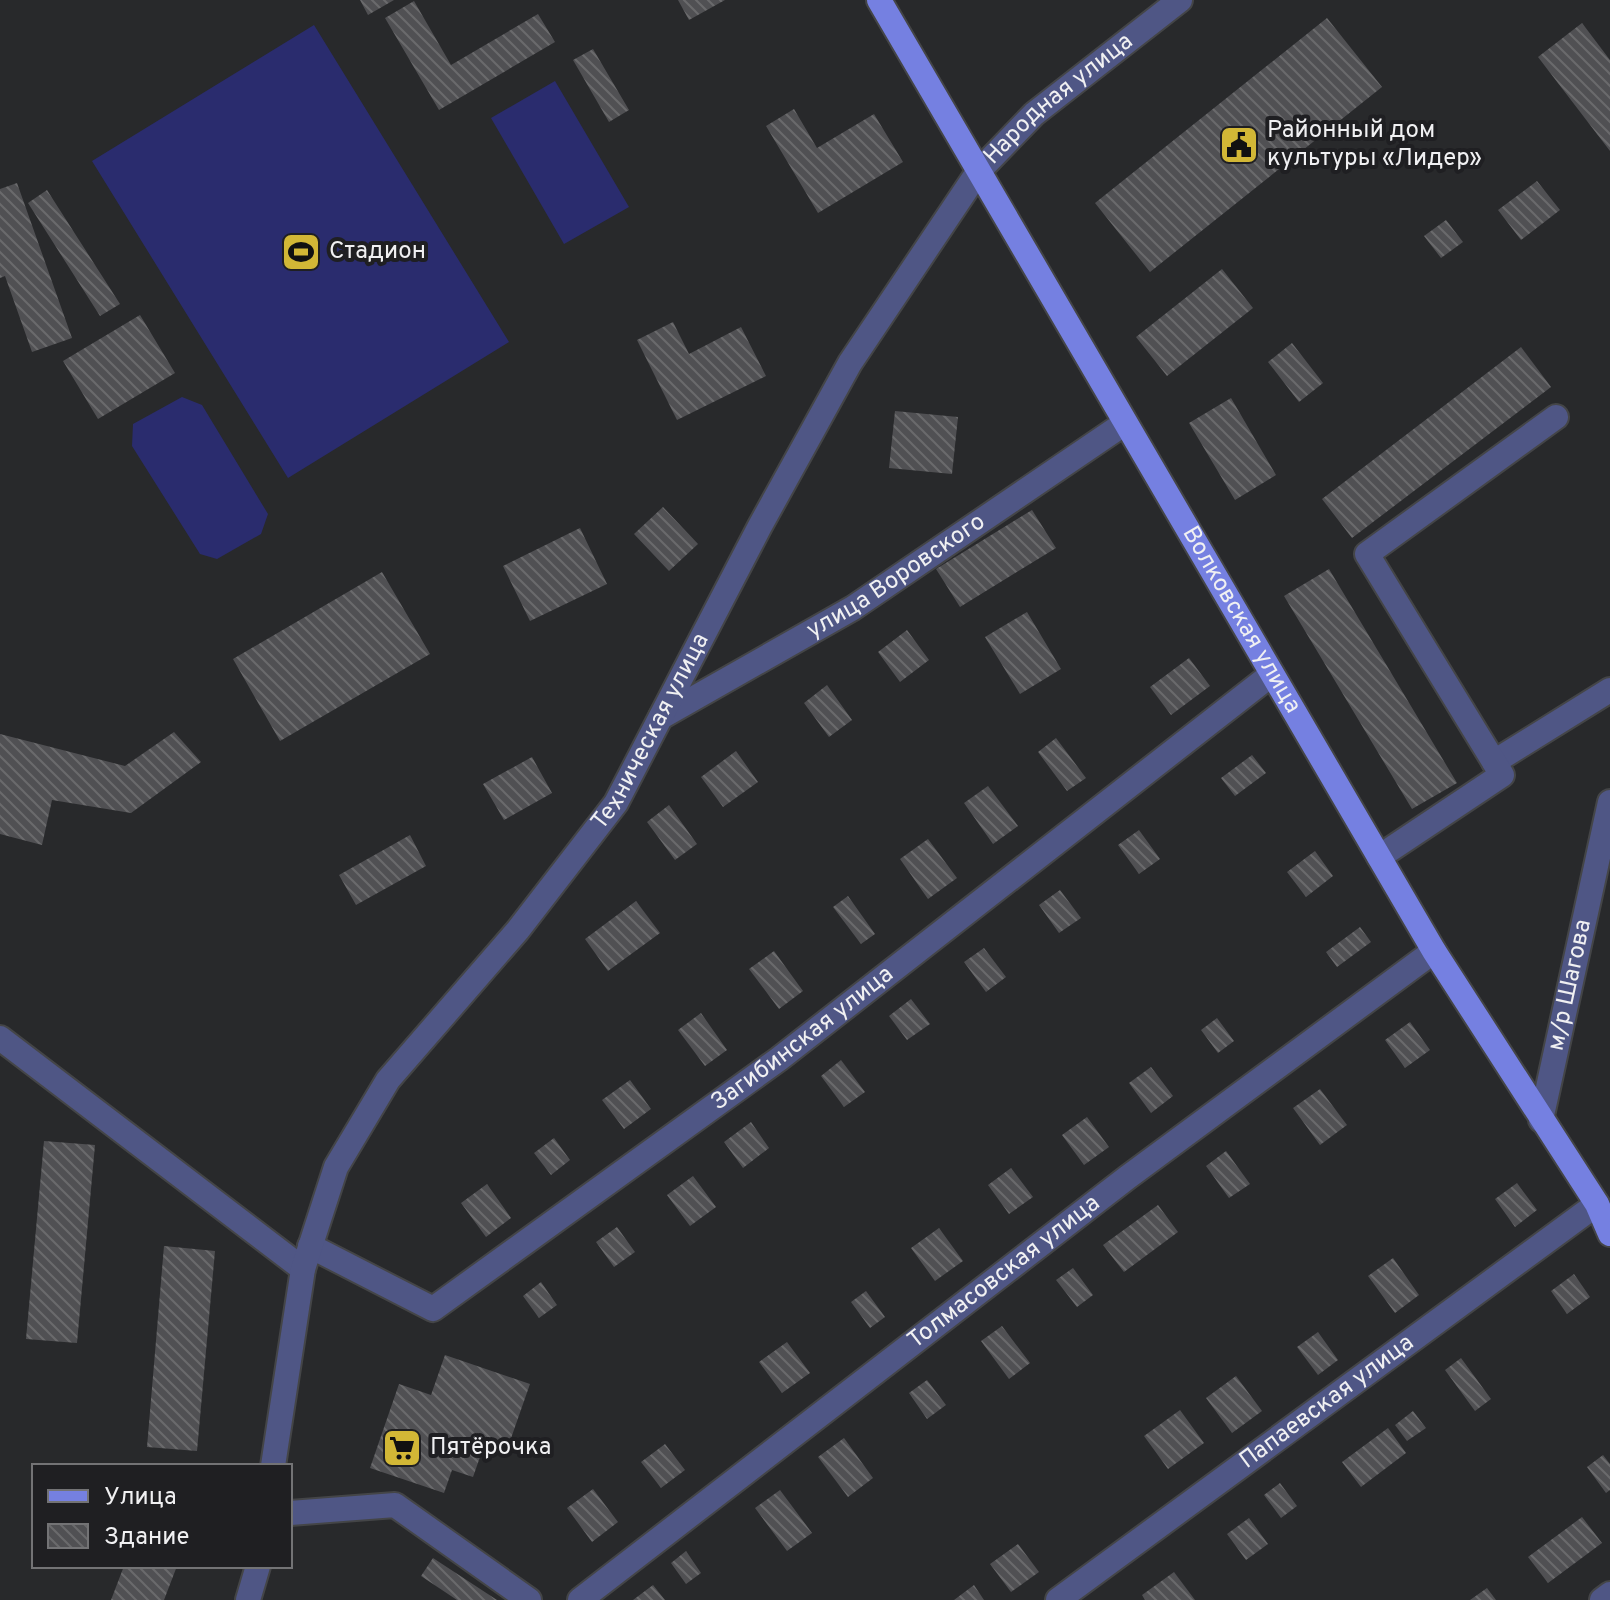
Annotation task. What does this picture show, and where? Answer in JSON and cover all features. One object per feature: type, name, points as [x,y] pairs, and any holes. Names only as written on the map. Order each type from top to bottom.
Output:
[{"type":"main road","name":"Волковская улица","points":[[879,0],[1434,951],[1597,1204],[1610,1234]]},
{"type":"street","name":"Народная улица","points":[[978,172],[1034,114],[1180,0]]},
{"type":"street","name":"Техническая улица","points":[[273,1464],[307,1258],[336,1167],[388,1080],[518,930],[616,803],[760,526],[850,363],[978,172]]},
{"type":"street","points":[[1379,857],[1502,775],[1367,554],[1556,417]]},
{"type":"street","name":"улица Воровского","points":[[661,717],[853,608],[1125,423]]},
{"type":"street","name":"Загибинская улица","points":[[307,1258],[433,1309],[779,1059],[1272,674]]},
{"type":"street","points":[[1494,762],[1610,690]]},
{"type":"street","name":"м/р Шагова","points":[[1541,1120],[1610,802]]},
{"type":"street","name":"Толмасовская улица","points":[[580,1600],[1128,1177],[1434,951]]},
{"type":"street","points":[[0,1038],[307,1258]]},
{"type":"street","name":"Папаевская улица","points":[[1058,1600],[1597,1204]]},
{"type":"street","points":[[292,1513],[395,1505],[529,1600]]},
{"type":"street","points":[[248,1600],[257,1568]]},
{"type":"street","points":[[1602,1600],[1610,1594]]},
{"type":"shaded area","name":"Стадион","points":[[314,25],[509,342],[288,478],[92,161]]},
{"type":"shaded area","points":[[555,81],[629,207],[564,244],[491,118]]},
{"type":"shaded area","points":[[182,397],[202,405],[268,514],[261,534],[217,559],[200,554],[132,446],[133,424]]},
{"type":"building","points":[[360,0],[394,0],[368,15]]},
{"type":"building","points":[[678,0],[725,0],[689,20]]},
{"type":"building","points":[[414,1],[451,65],[538,14],[555,42],[439,110],[385,18]]},
{"type":"building","name":"Районный дом культуры «Лидер»","points":[[1327,18],[1382,87],[1150,272],[1095,203]]},
{"type":"building","points":[[1582,23],[1610,60],[1610,151],[1538,57]]},
{"type":"building","points":[[593,49],[629,110],[609,122],[573,60]]},
{"type":"building","points":[[794,109],[817,148],[874,114],[903,162],[818,213],[766,126]]},
{"type":"building","points":[[1537,181],[1560,210],[1521,240],[1498,210]]},
{"type":"building","points":[[17,183],[72,338],[32,352],[5,276],[0,278],[0,189]]},
{"type":"building","points":[[47,190],[120,304],[100,316],[28,203]]},
{"type":"building","points":[[1446,220],[1463,242],[1441,258],[1424,236]]},
{"type":"building","points":[[1222,269],[1253,308],[1167,376],[1136,337]]},
{"type":"building","points":[[140,315],[175,373],[98,419],[63,361]]},
{"type":"building","points":[[673,322],[689,354],[741,327],[766,376],[677,420],[637,340]]},
{"type":"building","points":[[1292,343],[1323,383],[1299,402],[1268,362]]},
{"type":"building","points":[[1521,347],[1551,387],[1352,538],[1322,499]]},
{"type":"building","points":[[1231,398],[1276,475],[1235,500],[1189,423]]},
{"type":"building","points":[[895,411],[958,417],[952,474],[889,468]]},
{"type":"building","points":[[663,507],[698,544],[669,571],[634,534]]},
{"type":"building","points":[[1032,510],[1056,548],[960,607],[936,569]]},
{"type":"building","points":[[580,528],[607,584],[530,621],[503,566]]},
{"type":"building","points":[[1329,569],[1457,783],[1412,809],[1284,596]]},
{"type":"building","points":[[382,572],[430,654],[280,741],[233,659]]},
{"type":"building","points":[[1027,612],[1061,669],[1020,694],[985,637]]},
{"type":"building","points":[[907,630],[929,660],[900,682],[878,652]]},
{"type":"building","points":[[1189,658],[1210,686],[1171,715],[1150,687]]},
{"type":"building","points":[[827,685],[852,720],[829,737],[804,703]]},
{"type":"building","points":[[174,732],[201,762],[131,813],[52,800],[42,845],[0,834],[0,734],[125,766]]},
{"type":"building","points":[[1056,738],[1086,778],[1067,791],[1038,752]]},
{"type":"building","points":[[736,751],[758,782],[723,807],[701,777]]},
{"type":"building","points":[[1252,755],[1266,773],[1235,796],[1221,778]]},
{"type":"building","points":[[532,757],[552,793],[504,820],[483,784]]},
{"type":"building","points":[[988,786],[1018,826],[993,844],[964,803]]},
{"type":"building","points":[[669,805],[697,844],[675,860],[647,822]]},
{"type":"building","points":[[1139,830],[1160,859],[1139,874],[1118,845]]},
{"type":"building","points":[[410,835],[426,866],[356,905],[339,875]]},
{"type":"building","points":[[928,839],[957,878],[928,899],[900,859]]},
{"type":"building","points":[[1315,851],[1333,876],[1306,897],[1287,872]]},
{"type":"building","points":[[1060,890],[1081,918],[1059,933],[1039,905]]},
{"type":"building","points":[[848,896],[875,934],[861,944],[833,907]]},
{"type":"building","points":[[636,901],[660,933],[608,971],[585,939]]},
{"type":"building","points":[[1360,927],[1371,942],[1337,967],[1326,952]]},
{"type":"building","points":[[984,948],[1006,977],[986,992],[964,962]]},
{"type":"building","points":[[774,951],[803,991],[779,1009],[749,969]]},
{"type":"building","points":[[911,999],[930,1024],[907,1040],[889,1016]]},
{"type":"building","points":[[701,1013],[727,1050],[705,1066],[678,1030]]},
{"type":"building","points":[[1217,1018],[1234,1041],[1218,1053],[1201,1030]]},
{"type":"building","points":[[1410,1022],[1430,1050],[1405,1068],[1385,1040]]},
{"type":"building","points":[[841,1060],[865,1092],[844,1107],[821,1076]]},
{"type":"building","points":[[1151,1067],[1173,1096],[1151,1113],[1129,1083]]},
{"type":"building","points":[[630,1080],[651,1109],[624,1129],[602,1100]]},
{"type":"building","points":[[1320,1089],[1347,1125],[1320,1145],[1293,1108]]},
{"type":"building","points":[[1087,1117],[1109,1147],[1084,1165],[1062,1135]]},
{"type":"building","points":[[751,1122],[769,1148],[743,1168],[724,1142]]},
{"type":"building","points":[[554,1138],[570,1160],[551,1175],[534,1153]]},
{"type":"building","points":[[44,1141],[95,1145],[77,1343],[26,1339]]},
{"type":"building","points":[[1226,1151],[1250,1184],[1229,1198],[1206,1166]]},
{"type":"building","points":[[1011,1168],[1033,1197],[1009,1214],[988,1185]]},
{"type":"building","points":[[693,1176],[716,1207],[690,1226],[667,1195]]},
{"type":"building","points":[[1517,1183],[1537,1210],[1515,1227],[1495,1199]]},
{"type":"building","points":[[487,1184],[511,1218],[486,1237],[461,1203]]},
{"type":"building","points":[[1158,1205],[1178,1232],[1124,1272],[1103,1245]]},
{"type":"building","points":[[617,1227],[635,1252],[614,1267],[596,1242]]},
{"type":"building","points":[[939,1228],[963,1261],[935,1281],[911,1248]]},
{"type":"building","points":[[164,1246],[215,1251],[197,1451],[147,1447]]},
{"type":"building","points":[[1393,1258],[1419,1295],[1395,1313],[1368,1276]]},
{"type":"building","points":[[1073,1268],[1093,1295],[1077,1307],[1056,1280]]},
{"type":"building","points":[[1574,1274],[1590,1297],[1567,1314],[1551,1291]]},
{"type":"building","points":[[541,1282],[557,1305],[539,1318],[523,1296]]},
{"type":"building","points":[[866,1291],[885,1317],[870,1328],[851,1302]]},
{"type":"building","points":[[1002,1326],[1030,1363],[1009,1379],[981,1341]]},
{"type":"building","points":[[1318,1332],[1338,1360],[1318,1375],[1297,1347]]},
{"type":"building","points":[[787,1342],[810,1373],[782,1393],[759,1362]]},
{"type":"building","points":[[445,1355],[530,1384],[509,1444],[487,1437],[473,1477],[452,1470],[444,1493],[370,1468],[399,1384],[431,1395]]},
{"type":"building","points":[[1461,1358],[1491,1399],[1475,1411],[1445,1370]]},
{"type":"building","points":[[1236,1376],[1262,1411],[1232,1433],[1206,1398]]},
{"type":"building","points":[[927,1380],[946,1405],[927,1419],[909,1393]]},
{"type":"building","points":[[1180,1410],[1204,1443],[1168,1469],[1144,1436]]},
{"type":"building","points":[[1413,1411],[1426,1428],[1407,1441],[1395,1425]]},
{"type":"building","points":[[1388,1428],[1406,1453],[1361,1487],[1342,1462]]},
{"type":"building","points":[[844,1438],[873,1478],[848,1497],[818,1457]]},
{"type":"building","points":[[665,1444],[685,1470],[661,1488],[641,1462]]},
{"type":"building","points":[[1603,1455],[1610,1464],[1610,1490],[1606,1493],[1587,1467]]},
{"type":"building","points":[[1280,1483],[1297,1506],[1281,1518],[1264,1495]]},
{"type":"building","points":[[593,1489],[618,1522],[592,1542],[567,1508]]},
{"type":"building","points":[[780,1490],[812,1533],[787,1551],[755,1508]]},
{"type":"building","points":[[1582,1517],[1602,1543],[1548,1583],[1528,1557]]},
{"type":"building","points":[[1249,1518],[1268,1544],[1246,1560],[1227,1534]]},
{"type":"building","points":[[1018,1544],[1039,1572],[1011,1592],[990,1564]]},
{"type":"building","points":[[686,1551],[701,1573],[686,1584],[671,1563]]},
{"type":"building","points":[[433,1558],[497,1600],[457,1600],[421,1576]]},
{"type":"building","points":[[123,1568],[176,1568],[164,1600],[111,1600]]},
{"type":"building","points":[[1174,1572],[1195,1600],[1145,1600],[1142,1595]]},
{"type":"building","points":[[653,1585],[665,1600],[633,1600]]},
{"type":"building","points":[[974,1585],[984,1600],[954,1600]]},
{"type":"building","points":[[1487,1588],[1496,1600],[1470,1600]]},
{"type":"place","name":"Районный дом культуры «Лидер»","points":[[1239,145]]},
{"type":"place","name":"Стадион","points":[[301,252]]},
{"type":"place","name":"Пятёрочка","points":[[402,1448]]}]
